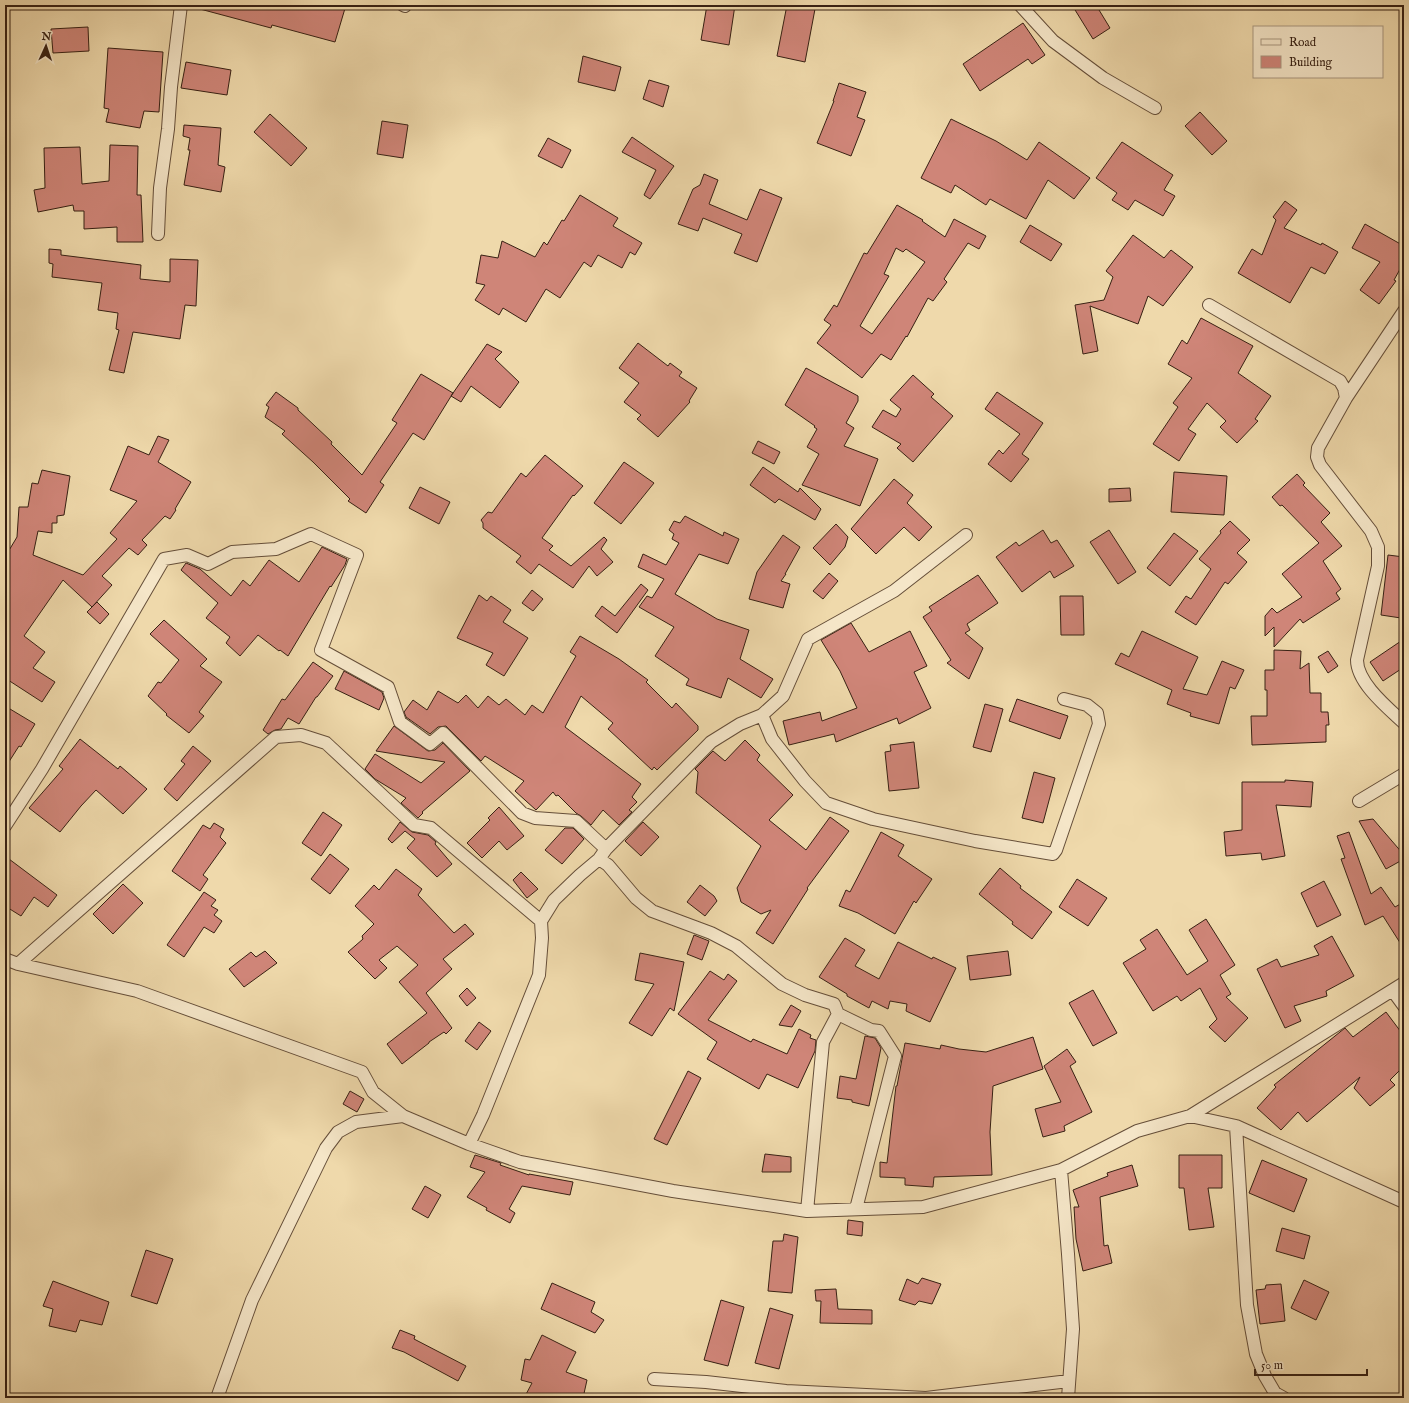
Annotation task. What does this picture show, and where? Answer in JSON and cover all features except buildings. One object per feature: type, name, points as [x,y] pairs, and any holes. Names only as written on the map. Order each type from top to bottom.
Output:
[{"type":"street","points":[[158,234],[160,188],[168,129],[171,87],[181,5]]},
{"type":"street","points":[[1020,5],[1053,41],[1103,78],[1155,108]]},
{"type":"street","points":[[1209,305],[1340,381],[1344,388],[1346,398]]},
{"type":"street","points":[[1404,311],[1346,398],[1318,448],[1317,457],[1320,465],[1371,532],[1378,548],[1378,566],[1357,660],[1357,667],[1360,676],[1375,695],[1404,724]]},
{"type":"street","points":[[5,826],[42,769],[164,559],[187,555],[208,564],[232,552],[276,550],[311,534],[357,555],[321,650],[388,687],[400,722],[430,744],[443,733],[522,813],[535,818],[576,821],[606,849]]},
{"type":"street","points":[[469,1144],[484,1115],[539,975],[542,938],[541,921],[554,900],[599,859],[606,849],[711,742],[740,724],[762,715],[783,696],[808,639],[894,591],[966,535]]},
{"type":"street","points":[[762,715],[772,739],[805,781],[826,803],[873,819],[975,841],[1052,854],[1056,850],[1099,724],[1097,713],[1087,705],[1064,699]]},
{"type":"street","points":[[18,964],[276,737],[301,735],[326,743],[414,825],[431,828],[541,921]]},
{"type":"street","points":[[1359,801],[1404,774]]},
{"type":"street","points":[[599,859],[608,865],[636,898],[652,911],[711,933],[736,946],[782,984],[805,996],[834,1004],[838,1014],[871,1030],[879,1031],[895,1056],[856,1209]]},
{"type":"street","points":[[5,959],[18,964],[137,991],[362,1072],[373,1092],[403,1116],[469,1144],[520,1162],[673,1191],[807,1211],[923,1207],[1061,1170],[1137,1131],[1190,1116],[1404,983]]},
{"type":"street","points":[[1393,991],[1404,1006]]},
{"type":"street","points":[[807,1211],[823,1042],[838,1014]]},
{"type":"street","points":[[217,1398],[252,1300],[326,1148],[338,1132],[356,1122],[403,1116]]},
{"type":"street","points":[[1190,1116],[1236,1126],[1404,1202]]},
{"type":"street","points":[[1236,1126],[1247,1305],[1256,1354],[1264,1376],[1275,1392],[1284,1398]]},
{"type":"street","points":[[1061,1170],[1072,1329],[1068,1398]]},
{"type":"street","points":[[654,1379],[706,1382],[786,1391],[926,1398],[1069,1381]]}]
